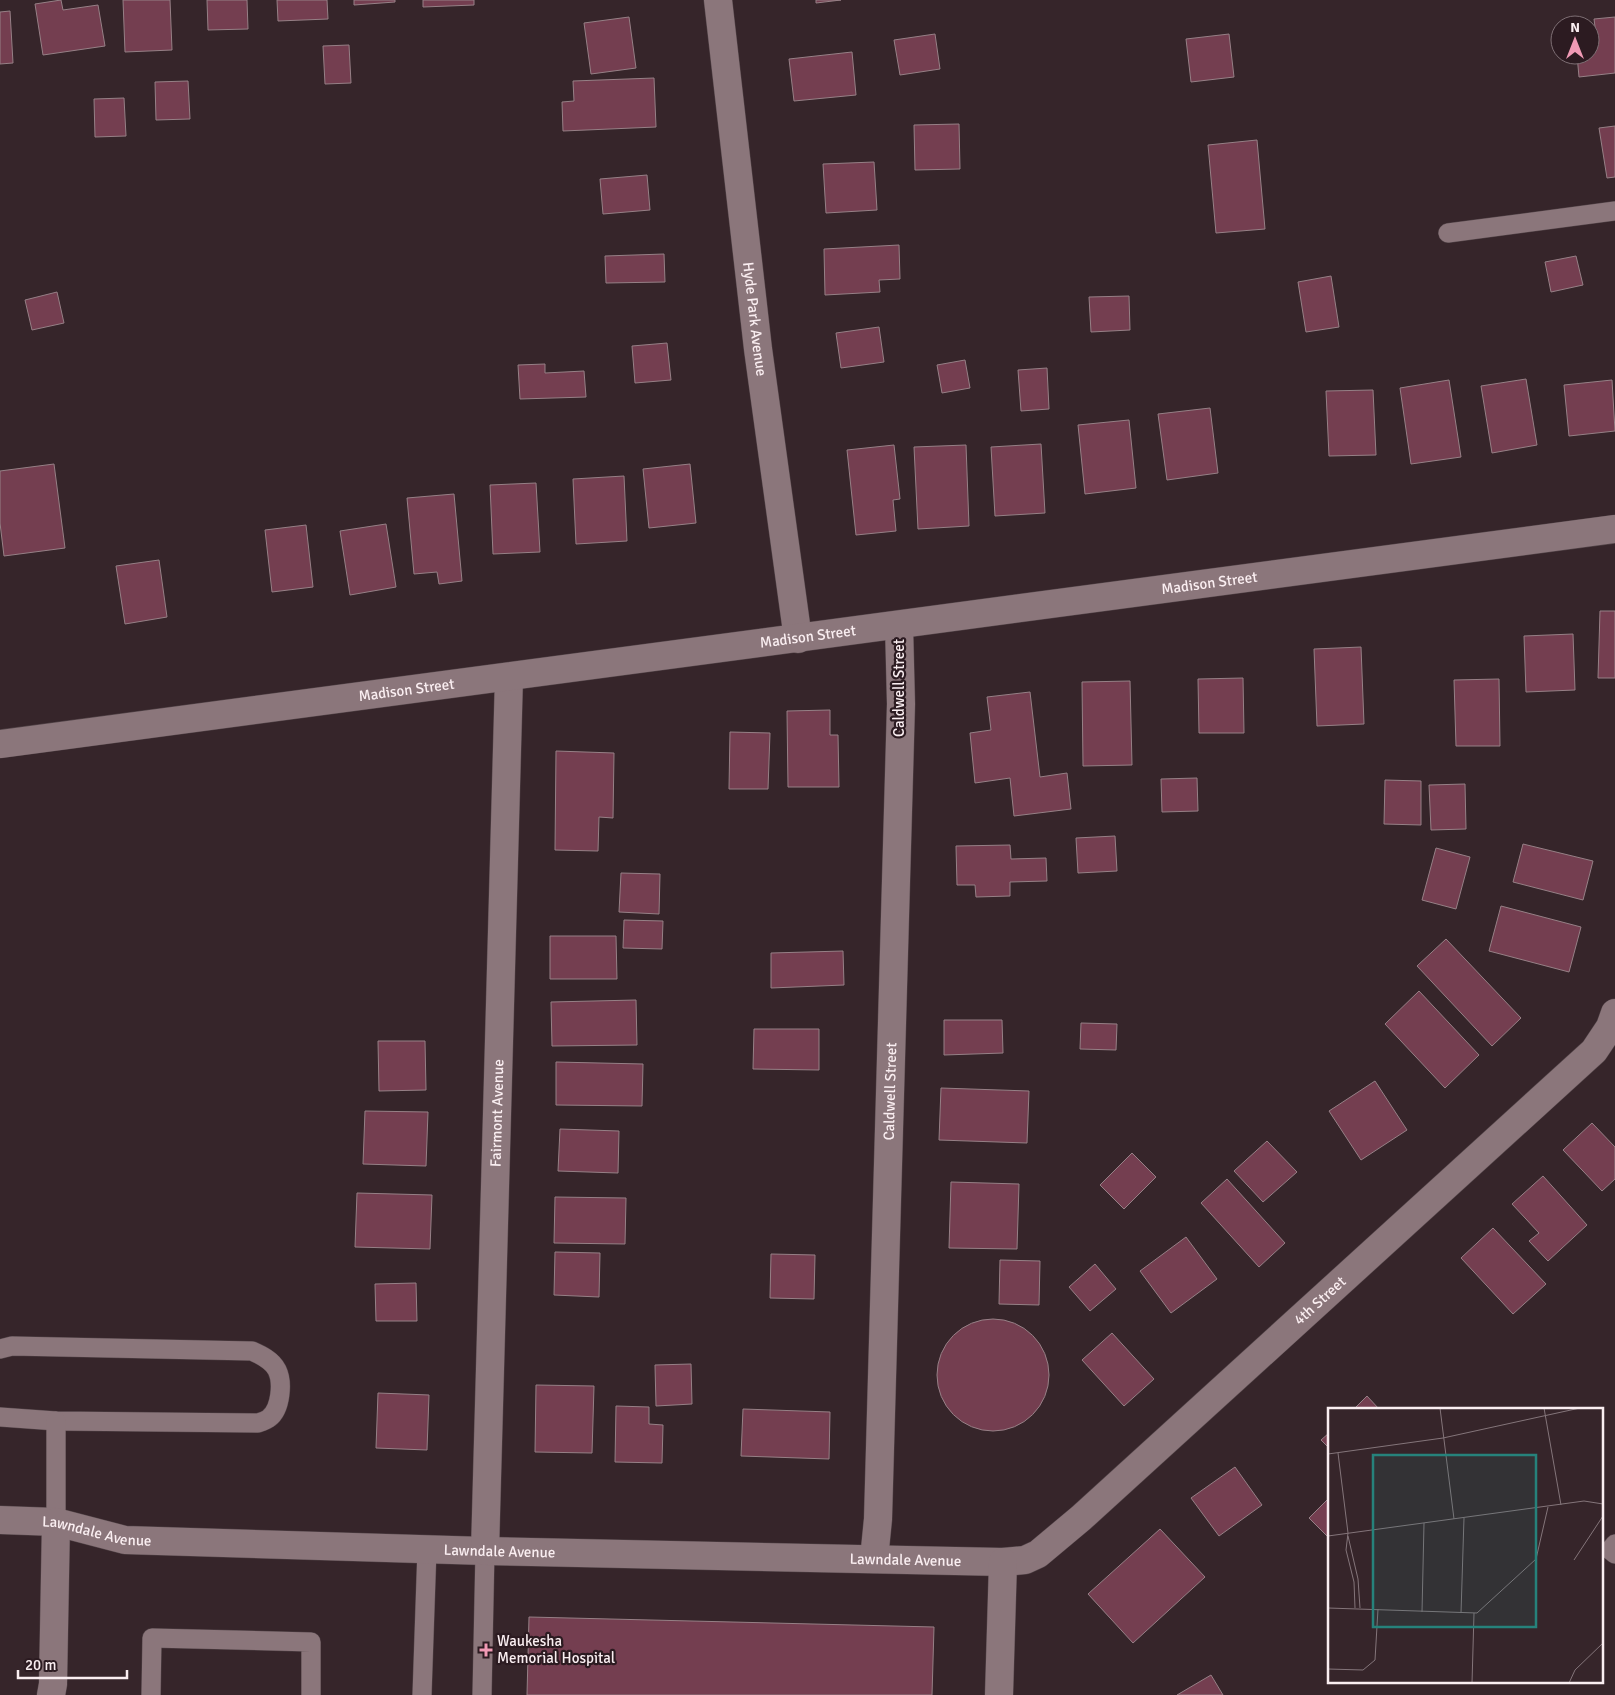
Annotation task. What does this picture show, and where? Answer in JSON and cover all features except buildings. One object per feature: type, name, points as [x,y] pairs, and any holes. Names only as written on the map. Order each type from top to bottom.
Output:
[{"type":"street","name":"Hyde Park Avenue","points":[[718,0],[758,348],[798,638]]},
{"type":"street","name":"Madison Street","points":[[0,744],[1615,529]]},
{"type":"street","name":"Caldwell Street","points":[[874,1559],[878,1499],[900,734],[899,625]]},
{"type":"street","name":"Fairmont Avenue","points":[[485,1551],[509,676]]},
{"type":"street","name":"4th Street","points":[[1003,1562],[1025,1560],[1038,1554],[1081,1518],[1594,1051],[1610,1027],[1615,1013]]},
{"type":"street","name":"Lawndale Avenue","points":[[0,1520],[56,1522],[124,1540],[485,1551],[1003,1562]]},
{"type":"street","points":[[51,1695],[56,1522]]},
{"type":"street","points":[[999,1695],[1003,1562]]},
{"type":"lane","points":[[1448,233],[1615,212]]},
{"type":"lane","points":[[0,1349],[12,1346],[252,1351],[266,1358],[276,1368],[281,1381],[276,1408],[270,1418],[258,1423],[56,1421],[0,1417]]},
{"type":"lane","points":[[56,1421],[56,1522]]},
{"type":"lane","points":[[1615,1544],[1610,1550],[1615,1554]]},
{"type":"lane","points":[[422,1695],[427,1549]]},
{"type":"lane","points":[[482,1695],[485,1551]]},
{"type":"lane","points":[[151,1695],[152,1638],[311,1642],[311,1695]]},
{"type":"place","name":"Waukesha Memorial Hospital","points":[[486,1650]]}]
